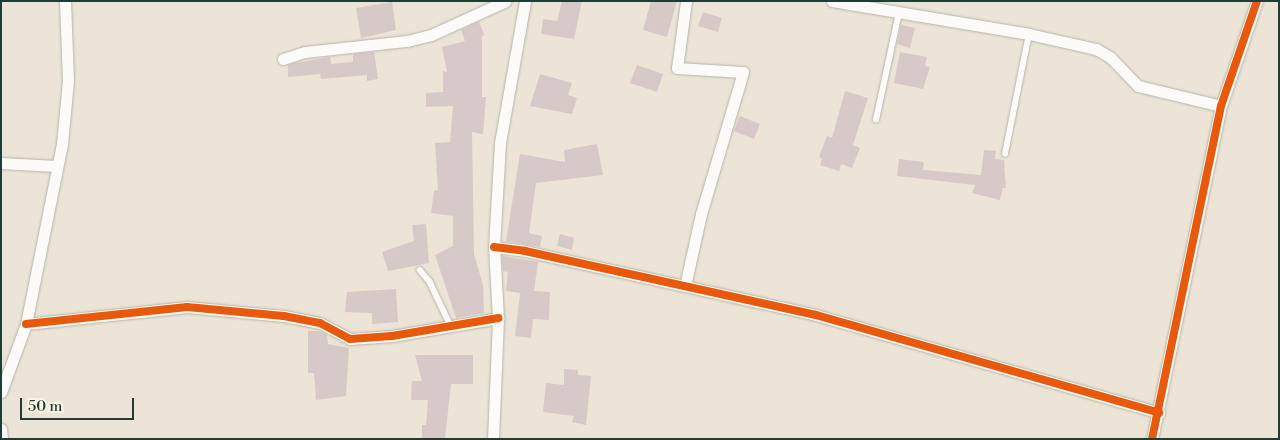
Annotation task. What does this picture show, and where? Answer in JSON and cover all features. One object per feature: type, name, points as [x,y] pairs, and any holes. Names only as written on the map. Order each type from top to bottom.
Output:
[{"type":"street","points":[[1,392],[6,367],[26,324],[43,251],[68,80],[65,1]]},
{"type":"street","points":[[283,59],[305,52],[407,41],[431,35],[506,1]]},
{"type":"street","points":[[493,439],[498,318],[494,247],[500,143],[525,1]]},
{"type":"street","points":[[685,286],[701,214],[744,72],[676,68],[686,1]]},
{"type":"street","points":[[832,1],[1029,34],[1096,49],[1110,56],[1138,86],[1221,106]]},
{"type":"street","points":[[1152,439],[1159,413],[1221,106],[1257,1]]},
{"type":"street","points":[[1,163],[56,166]]},
{"type":"street","points":[[494,247],[526,251],[816,315],[1159,413]]},
{"type":"street","points":[[26,324],[187,307],[284,316],[320,323],[350,339],[498,318]]},
{"type":"street","points":[[1,429],[2,439]]},
{"type":"lane","points":[[876,120],[899,13]]},
{"type":"lane","points":[[1005,154],[1029,34]]},
{"type":"lane","points":[[420,270],[430,282],[451,326]]},
{"type":"building","points":[[562,1],[582,1],[574,39],[541,34],[543,19],[557,21]]},
{"type":"building","points":[[651,1],[677,1],[667,37],[643,30]]},
{"type":"building","points":[[392,2],[396,30],[361,38],[356,8]]},
{"type":"building","points":[[703,12],[722,18],[718,32],[698,26]]},
{"type":"building","points":[[479,21],[484,35],[482,36],[482,97],[486,97],[483,134],[472,132],[474,254],[483,285],[484,313],[456,318],[435,255],[453,246],[453,216],[431,213],[434,191],[438,190],[435,143],[450,142],[453,106],[426,107],[426,93],[443,92],[443,71],[447,72],[442,47],[465,41],[461,30]]},
{"type":"building","points":[[901,25],[915,28],[910,48],[897,44]]},
{"type":"building","points":[[374,52],[378,79],[367,81],[367,75],[321,79],[320,74],[288,77],[288,65],[330,57],[331,64],[353,62],[353,54]]},
{"type":"building","points":[[900,52],[927,57],[925,66],[930,67],[923,89],[894,83]]},
{"type":"building","points":[[637,65],[663,74],[657,92],[630,83]]},
{"type":"building","points":[[540,74],[572,83],[568,95],[577,98],[572,114],[530,106]]},
{"type":"building","points":[[845,91],[868,98],[853,145],[860,148],[852,168],[841,164],[839,171],[820,165],[822,159],[819,157],[827,136],[832,138]]},
{"type":"building","points":[[740,116],[760,124],[754,139],[734,131]]},
{"type":"building","points":[[597,144],[603,175],[536,183],[529,233],[542,236],[540,247],[506,241],[520,154],[565,162],[564,150]]},
{"type":"building","points":[[984,150],[996,151],[995,159],[1004,160],[1006,188],[1003,188],[1000,200],[972,193],[975,185],[897,176],[899,159],[924,162],[923,170],[981,175]]},
{"type":"building","points":[[426,224],[429,263],[388,271],[382,252],[414,241],[412,225]]},
{"type":"building","points":[[560,234],[574,238],[572,250],[557,246]]},
{"type":"building","points":[[502,256],[538,262],[534,291],[550,292],[549,320],[533,319],[531,338],[515,336],[520,293],[506,291],[508,272],[503,271]]},
{"type":"building","points":[[396,289],[398,322],[372,324],[372,313],[345,312],[347,292]]},
{"type":"building","points":[[308,331],[319,331],[327,335],[328,344],[349,348],[346,396],[316,400],[314,373],[308,373]]},
{"type":"building","points":[[415,355],[473,355],[473,384],[451,384],[445,439],[422,439],[422,425],[426,425],[428,400],[411,400],[412,381],[422,381]]},
{"type":"building","points":[[564,369],[578,370],[578,375],[591,376],[586,425],[572,422],[574,416],[543,412],[546,383],[564,385]]},
{"type":"cycle path","points":[[1152,439],[1221,106],[1257,1]]},
{"type":"cycle path","points":[[494,247],[525,251],[816,315],[1159,413]]},
{"type":"cycle path","points":[[26,324],[187,307],[284,316],[320,323],[350,339],[392,336],[498,318]]}]
